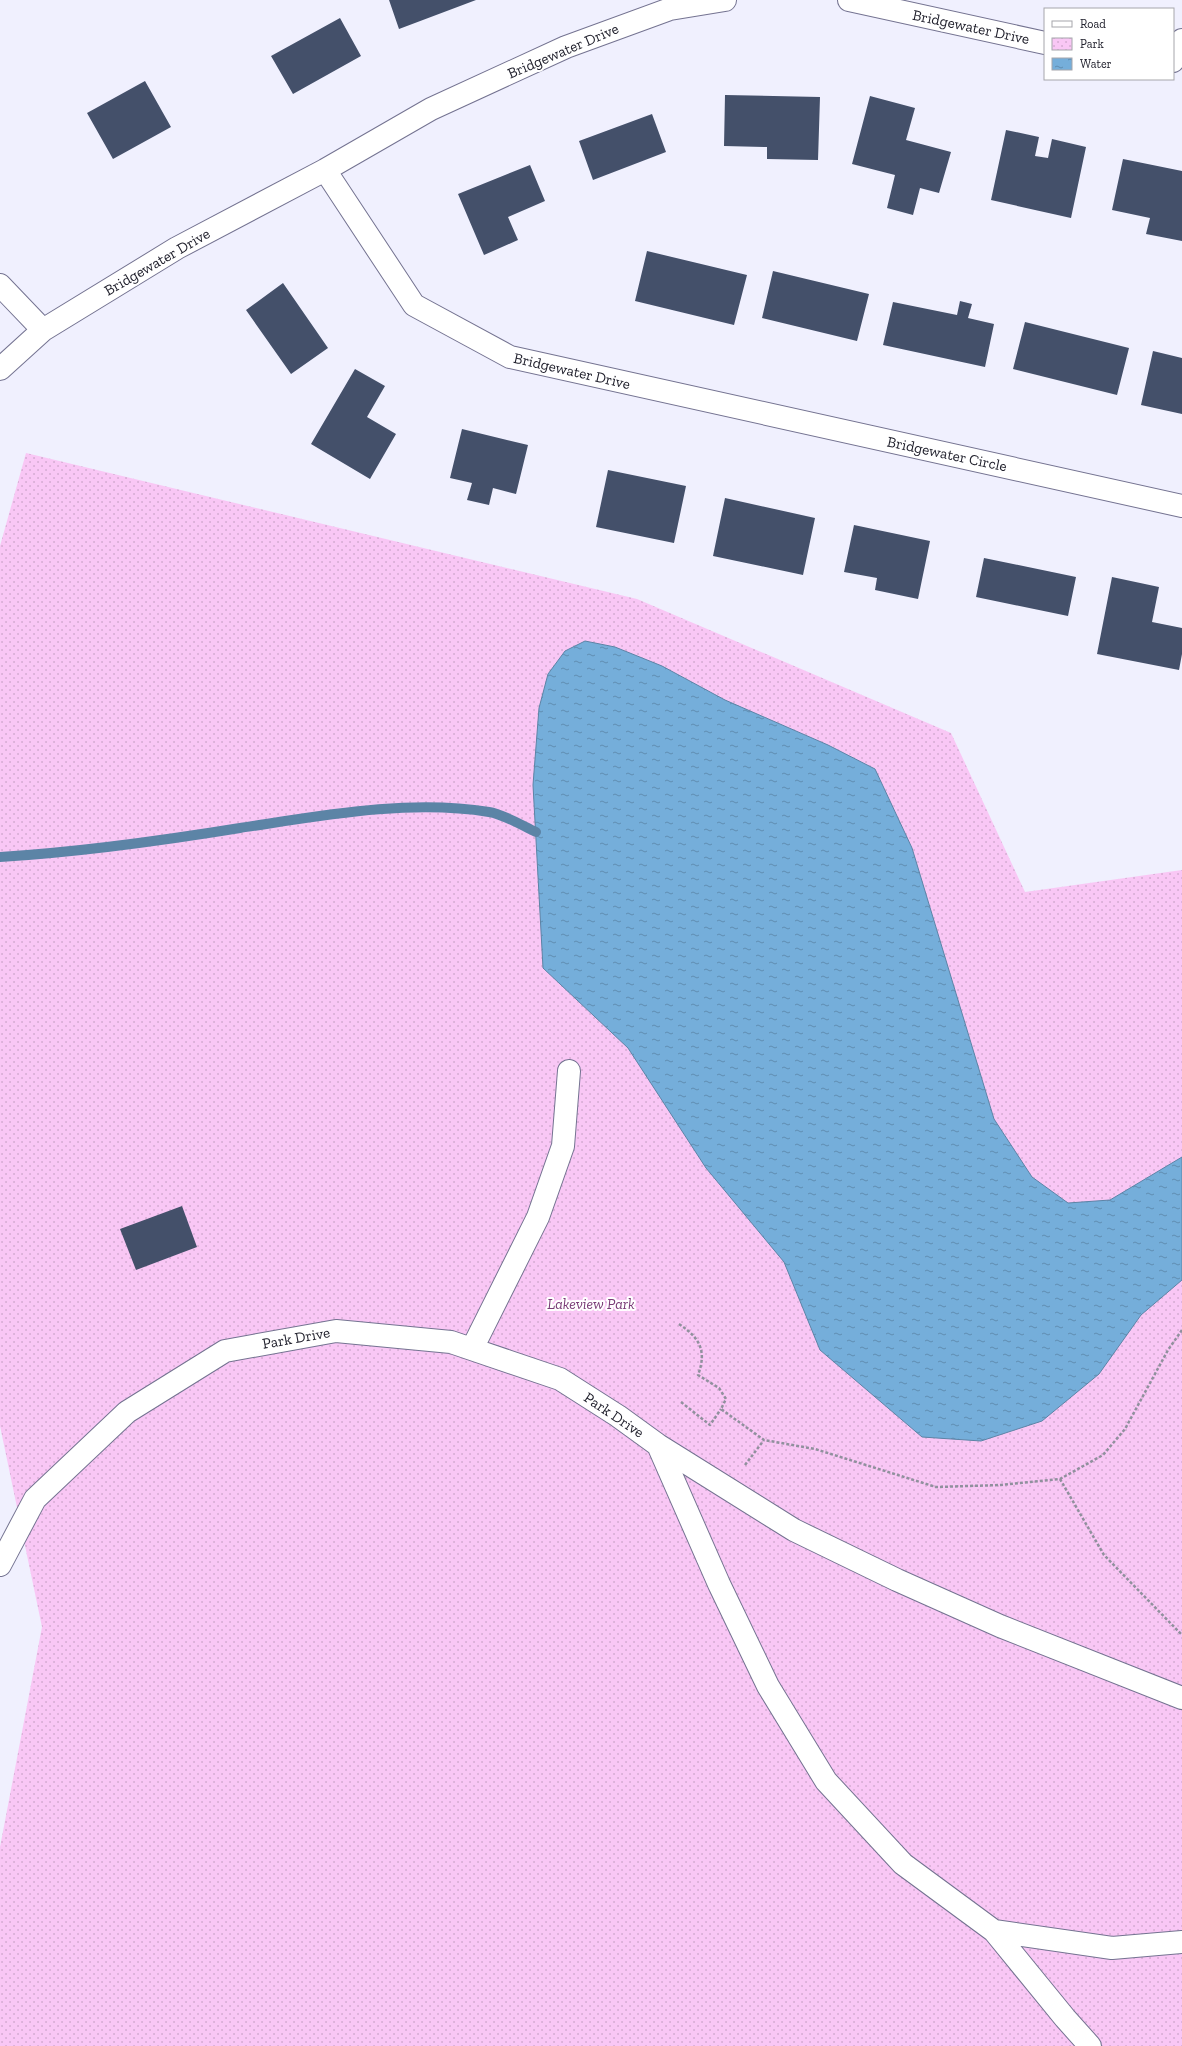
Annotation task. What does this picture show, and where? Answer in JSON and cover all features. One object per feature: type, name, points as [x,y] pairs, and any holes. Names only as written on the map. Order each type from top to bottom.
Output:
[{"type":"street","name":"Bridgewater Drive","points":[[0,369],[44,330],[176,248],[325,170],[431,109],[566,47],[670,9],[724,0]]},
{"type":"street","name":"Bridgewater Drive","points":[[849,0],[1044,43]]},
{"type":"street","points":[[1174,60],[1182,40]]},
{"type":"street","name":"Bridgewater Drive","points":[[325,170],[414,305],[510,357],[712,402]]},
{"type":"street","points":[[0,285],[44,330]]},
{"type":"street","name":"Bridgewater Circle","points":[[712,402],[1182,506]]},
{"type":"street","points":[[472,1349],[538,1217],[562,1146],[569,1071]]},
{"type":"street","name":"Park Drive","points":[[0,1565],[35,1499],[121,1417],[225,1351],[336,1331],[451,1342],[560,1380],[618,1416],[658,1445],[794,1530],[870,1567],[1000,1626],[1182,1698]]},
{"type":"street","points":[[658,1445],[719,1584],[768,1686],[826,1782],[903,1864],[994,1930],[1065,2018],[1090,2046]]},
{"type":"street","points":[[994,1930],[1112,1948],[1182,1942]]},
{"type":"path","points":[[679,1324],[693,1335],[702,1350],[703,1363],[698,1375],[719,1388],[726,1399],[710,1425],[681,1402]]},
{"type":"path","points":[[721,1409],[764,1440],[778,1444],[815,1449],[936,1487],[1001,1485],[1060,1479],[1103,1455],[1125,1429],[1168,1350],[1182,1330]]},
{"type":"path","points":[[1060,1479],[1104,1555],[1182,1635]]},
{"type":"green space","name":"Lakeview Park","points":[[26,453],[637,599],[951,733],[1025,892],[1182,870],[1182,2046],[0,2046],[0,1847],[42,1627],[0,1426],[0,546]]},
{"type":"water","points":[[585,641],[615,647],[662,666],[725,700],[828,745],[875,769],[912,848],[994,1119],[1032,1177],[1068,1203],[1110,1200],[1182,1157],[1182,1280],[1141,1315],[1099,1374],[1042,1421],[981,1441],[922,1437],[820,1350],[784,1262],[706,1168],[628,1048],[543,968],[533,785],[539,708],[548,674],[565,651]]},
{"type":"building","points":[[389,0],[476,0],[399,29]]},
{"type":"building","points":[[340,18],[361,56],[293,94],[271,56]]},
{"type":"building","points":[[145,81],[171,127],[113,159],[87,113]]},
{"type":"building","points":[[725,95],[820,97],[818,160],[767,159],[767,147],[724,146]]},
{"type":"building","points":[[870,96],[915,108],[906,140],[951,152],[939,193],[920,188],[913,215],[887,208],[895,175],[852,164]]},
{"type":"building","points":[[652,114],[666,152],[593,180],[579,141]]},
{"type":"building","points":[[1006,130],[1039,137],[1035,156],[1048,158],[1052,139],[1086,147],[1071,218],[991,200]]},
{"type":"building","points":[[1123,159],[1182,171],[1182,241],[1146,234],[1150,218],[1112,210]]},
{"type":"building","points":[[530,165],[545,201],[508,217],[518,240],[484,255],[458,194]]},
{"type":"building","points":[[647,251],[747,275],[734,325],[635,301]]},
{"type":"building","points":[[773,271],[869,294],[857,341],[762,318]]},
{"type":"building","points":[[283,283],[328,348],[291,374],[246,310]]},
{"type":"building","points":[[960,301],[972,304],[968,318],[994,324],[985,367],[883,345],[893,302],[957,315]]},
{"type":"building","points":[[1025,322],[1129,348],[1117,395],[1013,369]]},
{"type":"building","points":[[1153,351],[1182,358],[1182,414],[1141,405]]},
{"type":"building","points":[[355,369],[385,386],[367,417],[396,434],[370,479],[311,444]]},
{"type":"building","points":[[462,429],[528,445],[516,494],[493,488],[489,505],[467,500],[472,483],[450,478]]},
{"type":"building","points":[[608,470],[686,486],[674,543],[596,527]]},
{"type":"building","points":[[725,498],[815,518],[803,575],[713,556]]},
{"type":"building","points":[[854,525],[930,541],[918,599],[875,590],[877,578],[844,572]]},
{"type":"building","points":[[984,558],[1076,577],[1068,616],[976,597]]},
{"type":"building","points":[[1112,577],[1159,587],[1152,622],[1182,628],[1182,654],[1179,670],[1097,654]]},
{"type":"building","points":[[182,1206],[197,1247],[136,1270],[120,1229]]},
{"type":"waterway","points":[[0,857],[120,846],[333,814],[396,808],[458,808],[495,813],[536,832]]}]
